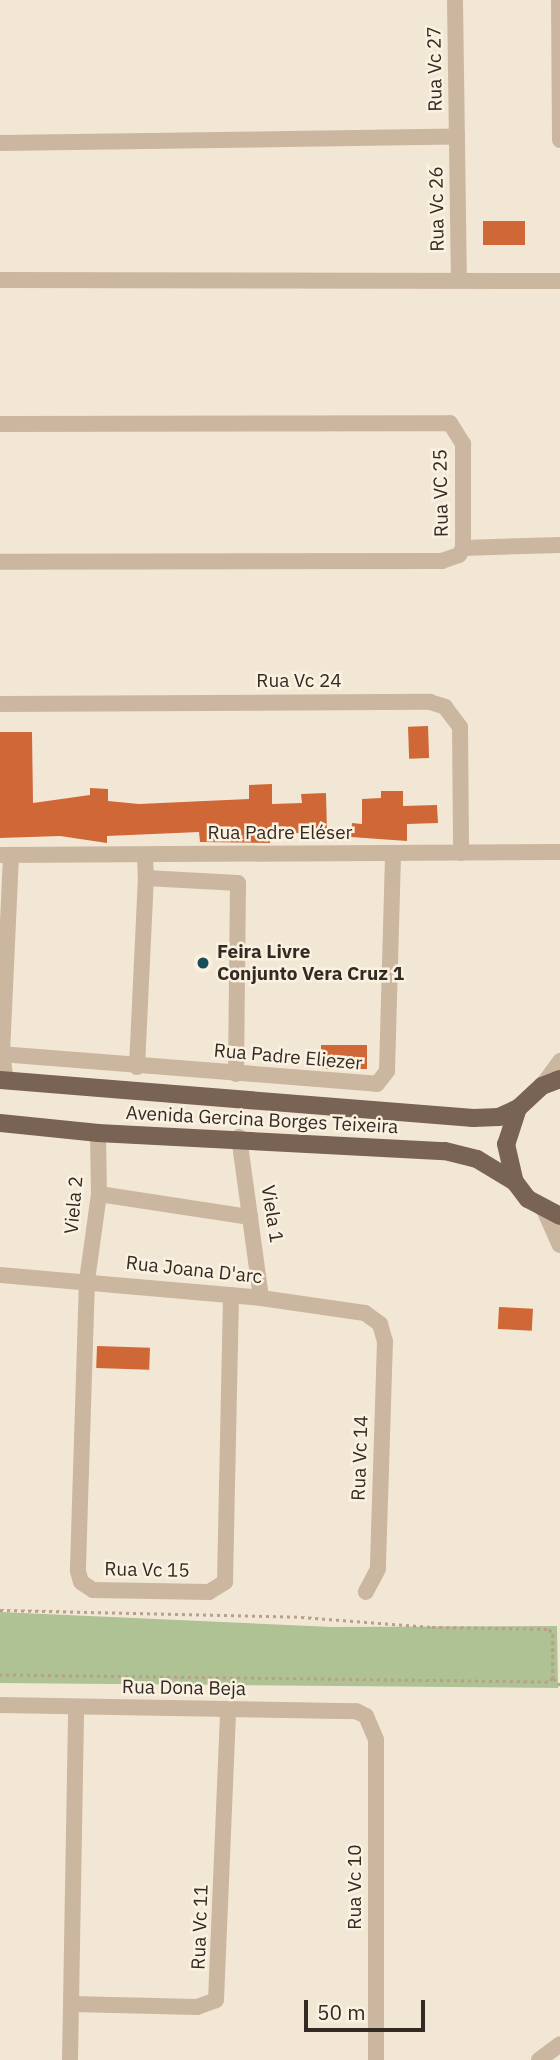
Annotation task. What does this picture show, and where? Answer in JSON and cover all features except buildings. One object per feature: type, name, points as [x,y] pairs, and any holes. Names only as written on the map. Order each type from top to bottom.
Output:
[{"type":"main road","points":[[515,1182],[506,1144],[518,1108],[542,1086],[560,1079]]},
{"type":"main road","name":"Avenida Gercina Borges Teixeira","points":[[3,1080],[472,1118],[499,1117],[518,1108]]},
{"type":"main road","name":"Avenida Gercina Borges Teixeira","points":[[0,1123],[99,1133],[239,1137],[445,1151],[477,1159],[515,1182],[553,1214]]},
{"type":"street","name":"Rua Vc 27","points":[[455,0],[457,136]]},
{"type":"street","points":[[559,0],[560,140]]},
{"type":"street","points":[[0,143],[457,136]]},
{"type":"street","name":"Rua Vc 26","points":[[0,280],[459,279],[457,136]]},
{"type":"street","points":[[459,279],[560,281]]},
{"type":"street","name":"Rua VC 25","points":[[0,425],[450,423],[463,444],[463,548],[460,555],[442,561],[0,562]]},
{"type":"street","points":[[463,548],[560,545]]},
{"type":"street","name":"Rua Vc 24","points":[[0,704],[430,702],[455,714],[460,727],[461,853]]},
{"type":"street","name":"Rua Padre Eléser","points":[[6,855],[560,852]]},
{"type":"street","name":"Rua Padre Eliezer","points":[[1,1054],[366,1086],[384,1080],[393,854]]},
{"type":"street","points":[[3,1080],[1,1054],[6,855]]},
{"type":"street","points":[[137,1067],[145,855]]},
{"type":"street","points":[[146,878],[238,883],[236,1074]]},
{"type":"street","points":[[542,1086],[560,1060]]},
{"type":"street","name":"Viela 2","points":[[87,1280],[99,1194],[99,1133]]},
{"type":"street","name":"Viela 1","points":[[239,1137],[261,1298]]},
{"type":"street","points":[[99,1194],[250,1217]]},
{"type":"street","points":[[553,1214],[560,1245]]},
{"type":"street","name":"Rua Joana D'arc","points":[[0,1275],[87,1280],[261,1298],[365,1313],[380,1324]]},
{"type":"street","name":"Rua Vc 15","points":[[87,1280],[78,1571],[81,1582],[93,1590],[209,1592],[225,1582],[231,1295]]},
{"type":"street","name":"Rua Vc 14","points":[[366,1592],[378,1569],[385,1341],[380,1324]]},
{"type":"street","name":"Rua Dona Beja","points":[[0,1705],[356,1711],[366,1716]]},
{"type":"street","points":[[70,2060],[76,1707]]},
{"type":"street","name":"Rua Vc 11","points":[[71,2004],[197,2007],[216,2000],[228,1710]]},
{"type":"street","name":"Rua Vc 10","points":[[366,1716],[376,1740],[376,2060]]},
{"type":"street","points":[[539,2060],[559,2043]]},
{"type":"path","points":[[0,1610],[301,1617],[432,1627],[549,1629],[553,1634],[553,1678],[560,1685]]},
{"type":"path","points":[[0,1675],[548,1682],[553,1678]]},
{"type":"green space","points":[[0,1612],[332,1627],[557,1626],[558,1688],[0,1683]]},
{"type":"place","name":"Feira Livre Conjunto Vera Cruz 1","points":[[203,963]]}]
